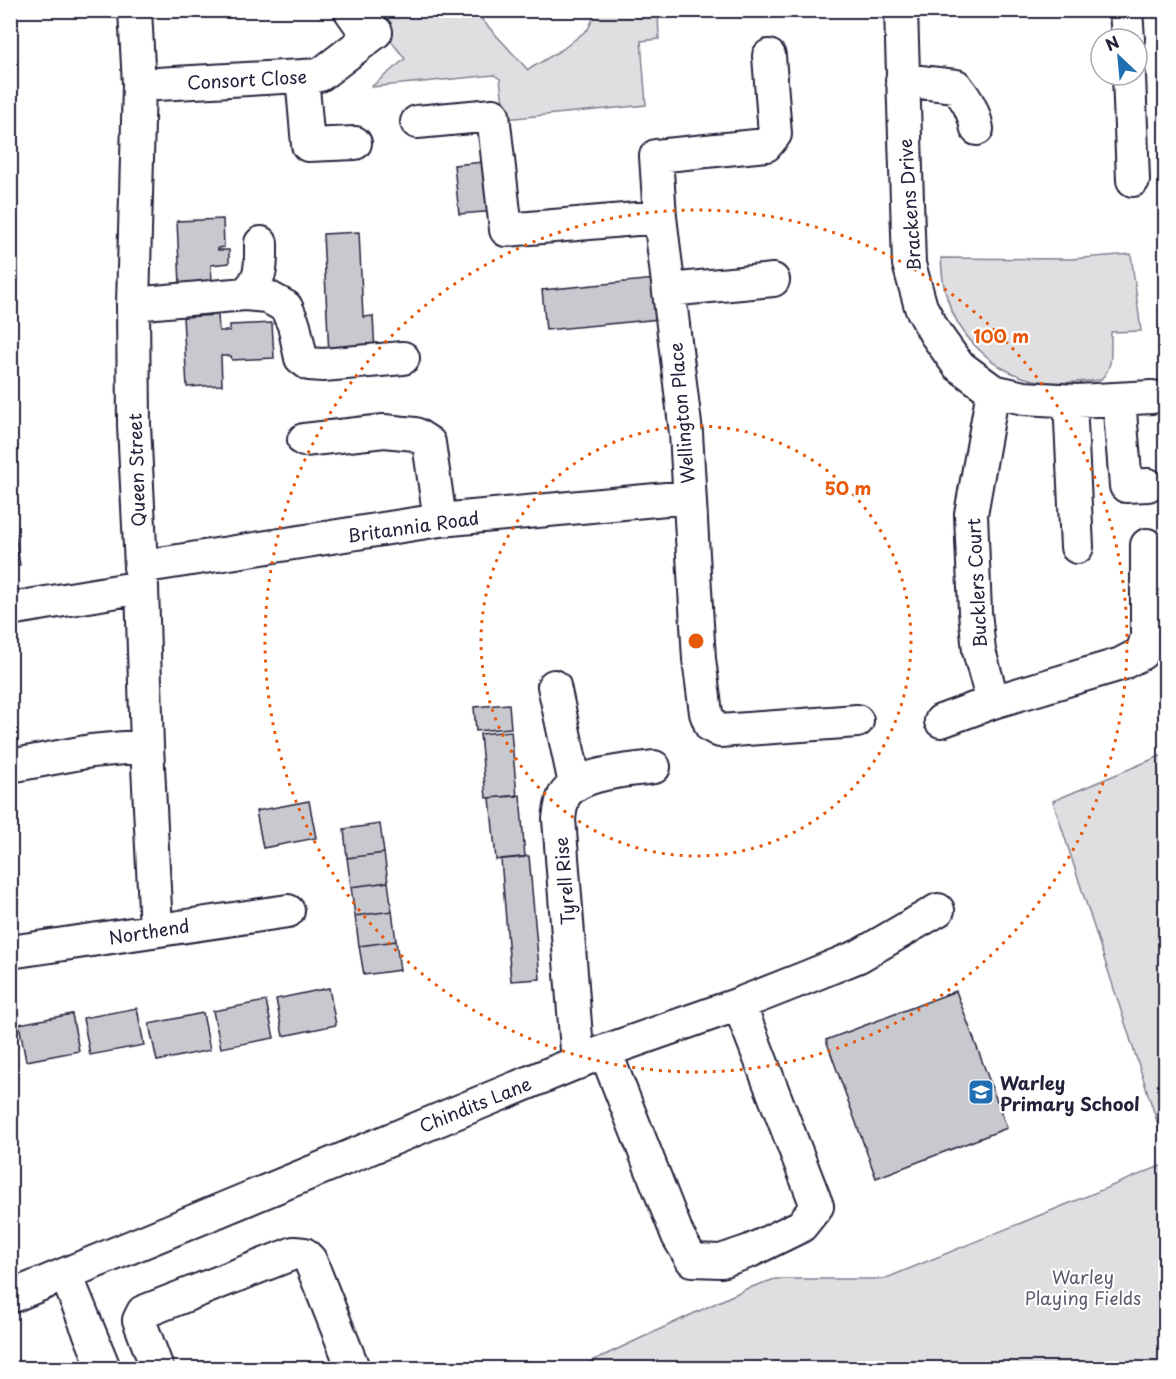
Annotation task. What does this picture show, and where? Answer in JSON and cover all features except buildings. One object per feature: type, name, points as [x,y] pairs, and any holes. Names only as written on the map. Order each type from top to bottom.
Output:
[{"type":"street","name":"Queen Street","points":[[135,10],[139,85],[133,304],[134,425],[156,929]]},
{"type":"street","name":"Consort Close","points":[[139,85],[320,75],[373,34],[350,10]]},
{"type":"street","name":"Brackens Drive","points":[[901,10],[909,264],[921,307],[935,333],[958,365],[993,391],[1024,398],[1070,401],[1152,397]]},
{"type":"street","points":[[1126,10],[1127,27]]},
{"type":"street","name":"Wellington Place","points":[[769,56],[775,134],[766,146],[656,156],[660,216],[686,433],[699,659],[706,713],[711,726],[720,730],[857,721]]},
{"type":"street","points":[[302,76],[308,146],[355,143]]},
{"type":"street","points":[[902,80],[956,86],[971,108],[977,129]]},
{"type":"street","points":[[1129,87],[1133,180]]},
{"type":"street","points":[[417,122],[493,115],[506,230],[660,216]]},
{"type":"street","points":[[245,294],[258,280],[261,267],[261,243]]},
{"type":"street","points":[[669,290],[773,280]]},
{"type":"street","points":[[133,304],[245,294],[266,296],[286,307],[294,325],[301,358],[309,364],[322,365],[404,358]]},
{"type":"street","name":"Bucklers Court","points":[[993,391],[971,514],[979,651],[993,702]]},
{"type":"street","points":[[1119,399],[1126,486],[1148,485]]},
{"type":"street","points":[[1070,401],[1077,547]]},
{"type":"street","points":[[304,440],[384,431],[415,434],[429,442],[440,520]]},
{"type":"street","name":"Britannia Road","points":[[10,609],[141,577],[440,520],[688,497]]},
{"type":"street","points":[[941,721],[993,702],[1121,664],[1142,653],[1147,637],[1147,545]]},
{"type":"street","points":[[554,686],[575,784],[602,775],[654,768]]},
{"type":"street","points":[[10,766],[91,752],[147,746]]},
{"type":"street","name":"Tyrell Rise","points":[[575,784],[563,797],[559,819],[592,1057],[678,1236],[692,1260],[721,1262],[750,1251],[801,1226],[817,1206],[739,1004]]},
{"type":"street","name":"Chindits Lane","points":[[10,1297],[389,1138],[592,1057],[739,1004],[859,956],[938,910]]},
{"type":"street","name":"Northend","points":[[10,952],[288,911]]},
{"type":"street","points":[[157,1368],[139,1320],[142,1312],[294,1253],[304,1254],[310,1260],[352,1368]]},
{"type":"street","points":[[66,1275],[104,1368]]},
{"type":"green space","points":[[368,11],[474,11],[528,70],[563,49],[588,29],[597,11],[658,11],[659,39],[641,41],[646,105],[505,119],[500,79],[494,75],[371,87],[405,59]]},
{"type":"green space","points":[[1131,254],[1141,331],[1111,332],[1110,364],[1100,380],[1040,381],[1023,377],[992,361],[967,337],[950,306],[943,282],[941,258],[1071,259]]},
{"type":"green space","points":[[1165,754],[1165,1146],[1053,801]]},
{"type":"green space","name":"Warley Playing Fields","points":[[1165,1164],[1165,1368],[577,1368],[746,1289],[775,1279],[884,1279]]},
{"type":"place","name":"Warley Primary School","points":[[981,1092]]}]
